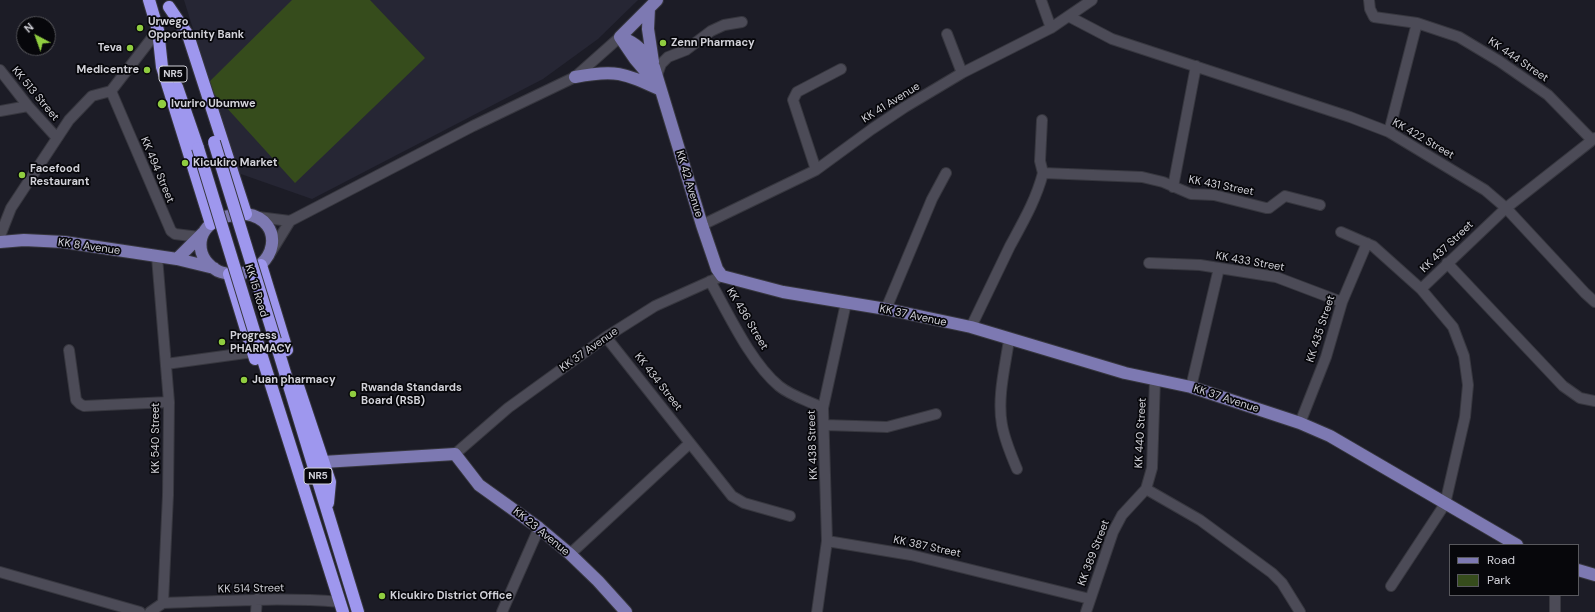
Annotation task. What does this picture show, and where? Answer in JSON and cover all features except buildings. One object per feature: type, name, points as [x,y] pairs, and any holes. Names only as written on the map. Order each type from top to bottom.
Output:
[{"type":"highway","name":"KK 15 Road","points":[[149,0],[198,148],[255,348],[341,607]]},
{"type":"highway","name":"KK 15 Road","points":[[168,4],[214,142],[358,612]]},
{"type":"highway","points":[[168,4],[188,35],[246,214]]},
{"type":"highway","points":[[158,30],[162,67],[211,224]]},
{"type":"highway","points":[[265,261],[330,482],[328,510]]},
{"type":"highway","points":[[229,274],[255,348]]},
{"type":"main road","points":[[620,37],[653,4]]},
{"type":"main road","points":[[653,4],[648,29],[655,71]]},
{"type":"main road","name":"KK 42 Avenue","points":[[620,37],[631,41],[640,48],[655,71],[702,225],[717,269],[722,276]]},
{"type":"main road","name":"KK 42 Avenue","points":[[620,37],[661,90]]},
{"type":"main road","points":[[575,77],[613,72],[626,74],[661,90]]},
{"type":"main road","points":[[177,259],[211,224],[220,218],[246,214],[258,217],[264,222],[271,236],[272,244],[265,261],[244,273],[221,273],[204,260],[201,252],[201,235]]},
{"type":"main road","name":"KK 8 Avenue","points":[[0,242],[24,240],[64,242],[177,259],[214,268]]},
{"type":"main road","name":"KK 37 Avenue","points":[[722,276],[783,292],[886,309],[971,327],[1009,340],[1125,373],[1191,387],[1300,423],[1330,436],[1515,544]]},
{"type":"main road","points":[[323,462],[455,454]]},
{"type":"main road","name":"KK 23 Avenue","points":[[455,454],[479,485],[539,528],[570,554],[598,581],[626,612]]},
{"type":"main road","points":[[1579,570],[1595,575]]},
{"type":"street","points":[[1041,0],[1051,28]]},
{"type":"street","name":"KK 41 Avenue","points":[[702,225],[816,170],[872,129],[962,73],[1051,28],[1070,17],[1092,0]]},
{"type":"street","name":"KK 444 Street","points":[[1370,0],[1370,9],[1374,17],[1417,23],[1459,37],[1499,61],[1548,95],[1593,139]]},
{"type":"street","name":"KK 422 Street","points":[[1070,17],[1112,39],[1350,117],[1389,132],[1485,190],[1506,208],[1595,302]]},
{"type":"street","points":[[655,71],[663,60],[686,50],[711,31],[724,25],[742,22]]},
{"type":"street","points":[[1389,132],[1417,23]]},
{"type":"street","points":[[57,138],[76,111],[92,96],[111,91],[158,30]]},
{"type":"street","points":[[947,34],[962,73]]},
{"type":"street","points":[[265,261],[290,221],[466,129],[575,77],[620,37]]},
{"type":"street","points":[[1173,187],[1196,66]]},
{"type":"street","points":[[816,170],[793,100],[797,92],[841,69]]},
{"type":"street","name":"KK 513 Street","points":[[0,70],[28,106],[57,138],[11,208],[0,236]]},
{"type":"street","name":"KK 494 Street","points":[[111,91],[171,231],[175,234],[201,235]]},
{"type":"street","points":[[0,111],[28,106]]},
{"type":"street","points":[[971,327],[1011,244],[1030,210],[1038,191],[1043,173],[1040,161],[1042,120]]},
{"type":"street","name":"KK 437 Street","points":[[1445,504],[1465,417],[1468,385],[1464,356],[1453,327],[1421,289],[1506,208],[1593,139]]},
{"type":"street","points":[[886,309],[932,199],[946,173]]},
{"type":"street","name":"KK 431 Street","points":[[1043,173],[1142,177],[1191,194],[1214,195],[1266,208],[1269,208],[1285,196],[1320,205]]},
{"type":"street","points":[[258,217],[290,221]]},
{"type":"street","points":[[1341,232],[1366,243],[1384,255],[1421,289]]},
{"type":"street","name":"KK 435 Street","points":[[1300,423],[1326,357],[1342,302],[1366,243]]},
{"type":"street","name":"KK 540 Street","points":[[157,257],[169,402],[168,495],[163,603]]},
{"type":"street","name":"KK 433 Street","points":[[1149,262],[1219,268],[1276,277],[1342,302]]},
{"type":"street","points":[[1447,263],[1563,386],[1580,398],[1595,401]]},
{"type":"street","points":[[1191,387],[1219,268]]},
{"type":"street","name":"KK 37 Avenue","points":[[455,454],[508,408],[606,337],[655,306],[722,276]]},
{"type":"street","name":"KK 436 Street","points":[[710,281],[745,343],[772,379],[780,387],[823,408]]},
{"type":"street","name":"KK 438 Street","points":[[827,541],[823,408],[846,303]]},
{"type":"street","name":"KK 434 Street","points":[[606,337],[732,496],[744,503],[790,516]]},
{"type":"street","points":[[1009,340],[1001,402],[1002,424],[1008,447],[1017,469]]},
{"type":"street","points":[[166,364],[255,348]]},
{"type":"street","points":[[69,350],[76,400],[80,404],[84,406],[169,402]]},
{"type":"street","name":"KK 440 Street","points":[[1146,489],[1152,468],[1155,379]]},
{"type":"street","points":[[824,425],[887,427],[936,414]]},
{"type":"street","points":[[570,554],[690,443]]},
{"type":"street","points":[[1146,489],[1200,520],[1226,541],[1272,573],[1282,583],[1300,612]]},
{"type":"street","name":"KK 389 Street","points":[[1086,612],[1112,532],[1122,515],[1146,489]]},
{"type":"street","points":[[1391,586],[1445,504]]},
{"type":"street","points":[[502,612],[539,528]]},
{"type":"street","points":[[817,612],[827,541]]},
{"type":"street","name":"KK 387 Street","points":[[827,541],[911,555],[1090,599]]},
{"type":"street","points":[[0,572],[140,612]]},
{"type":"street","points":[[1555,612],[1556,596]]},
{"type":"street","points":[[256,612],[257,599]]},
{"type":"street","name":"KK 514 Street","points":[[163,603],[257,599],[341,607]]},
{"type":"street","points":[[150,612],[163,603]]},
{"type":"shaded area","points":[[184,0],[638,0],[598,39],[543,79],[312,199],[238,173]]},
{"type":"green space","points":[[292,0],[370,0],[425,58],[295,183],[206,85]]},
{"type":"place","name":"Urwego Opportunity Bank","points":[[140,28]]},
{"type":"place","name":"Zenn Pharmacy","points":[[663,43]]},
{"type":"place","name":"Teva","points":[[130,48]]},
{"type":"place","name":"Medicentre","points":[[147,70]]},
{"type":"place","name":"Ivuriro Ubumwe","points":[[162,104]]},
{"type":"place","name":"Kicukiro Market","points":[[185,163]]},
{"type":"place","name":"Facefood Restaurant","points":[[22,175]]},
{"type":"place","name":"Progress PHARMACY","points":[[222,342]]},
{"type":"place","name":"Juan pharmacy","points":[[244,380]]},
{"type":"place","name":"Rwanda Standards Board (RSB)","points":[[353,394]]},
{"type":"place","name":"Kicukiro District Office","points":[[382,596]]}]
